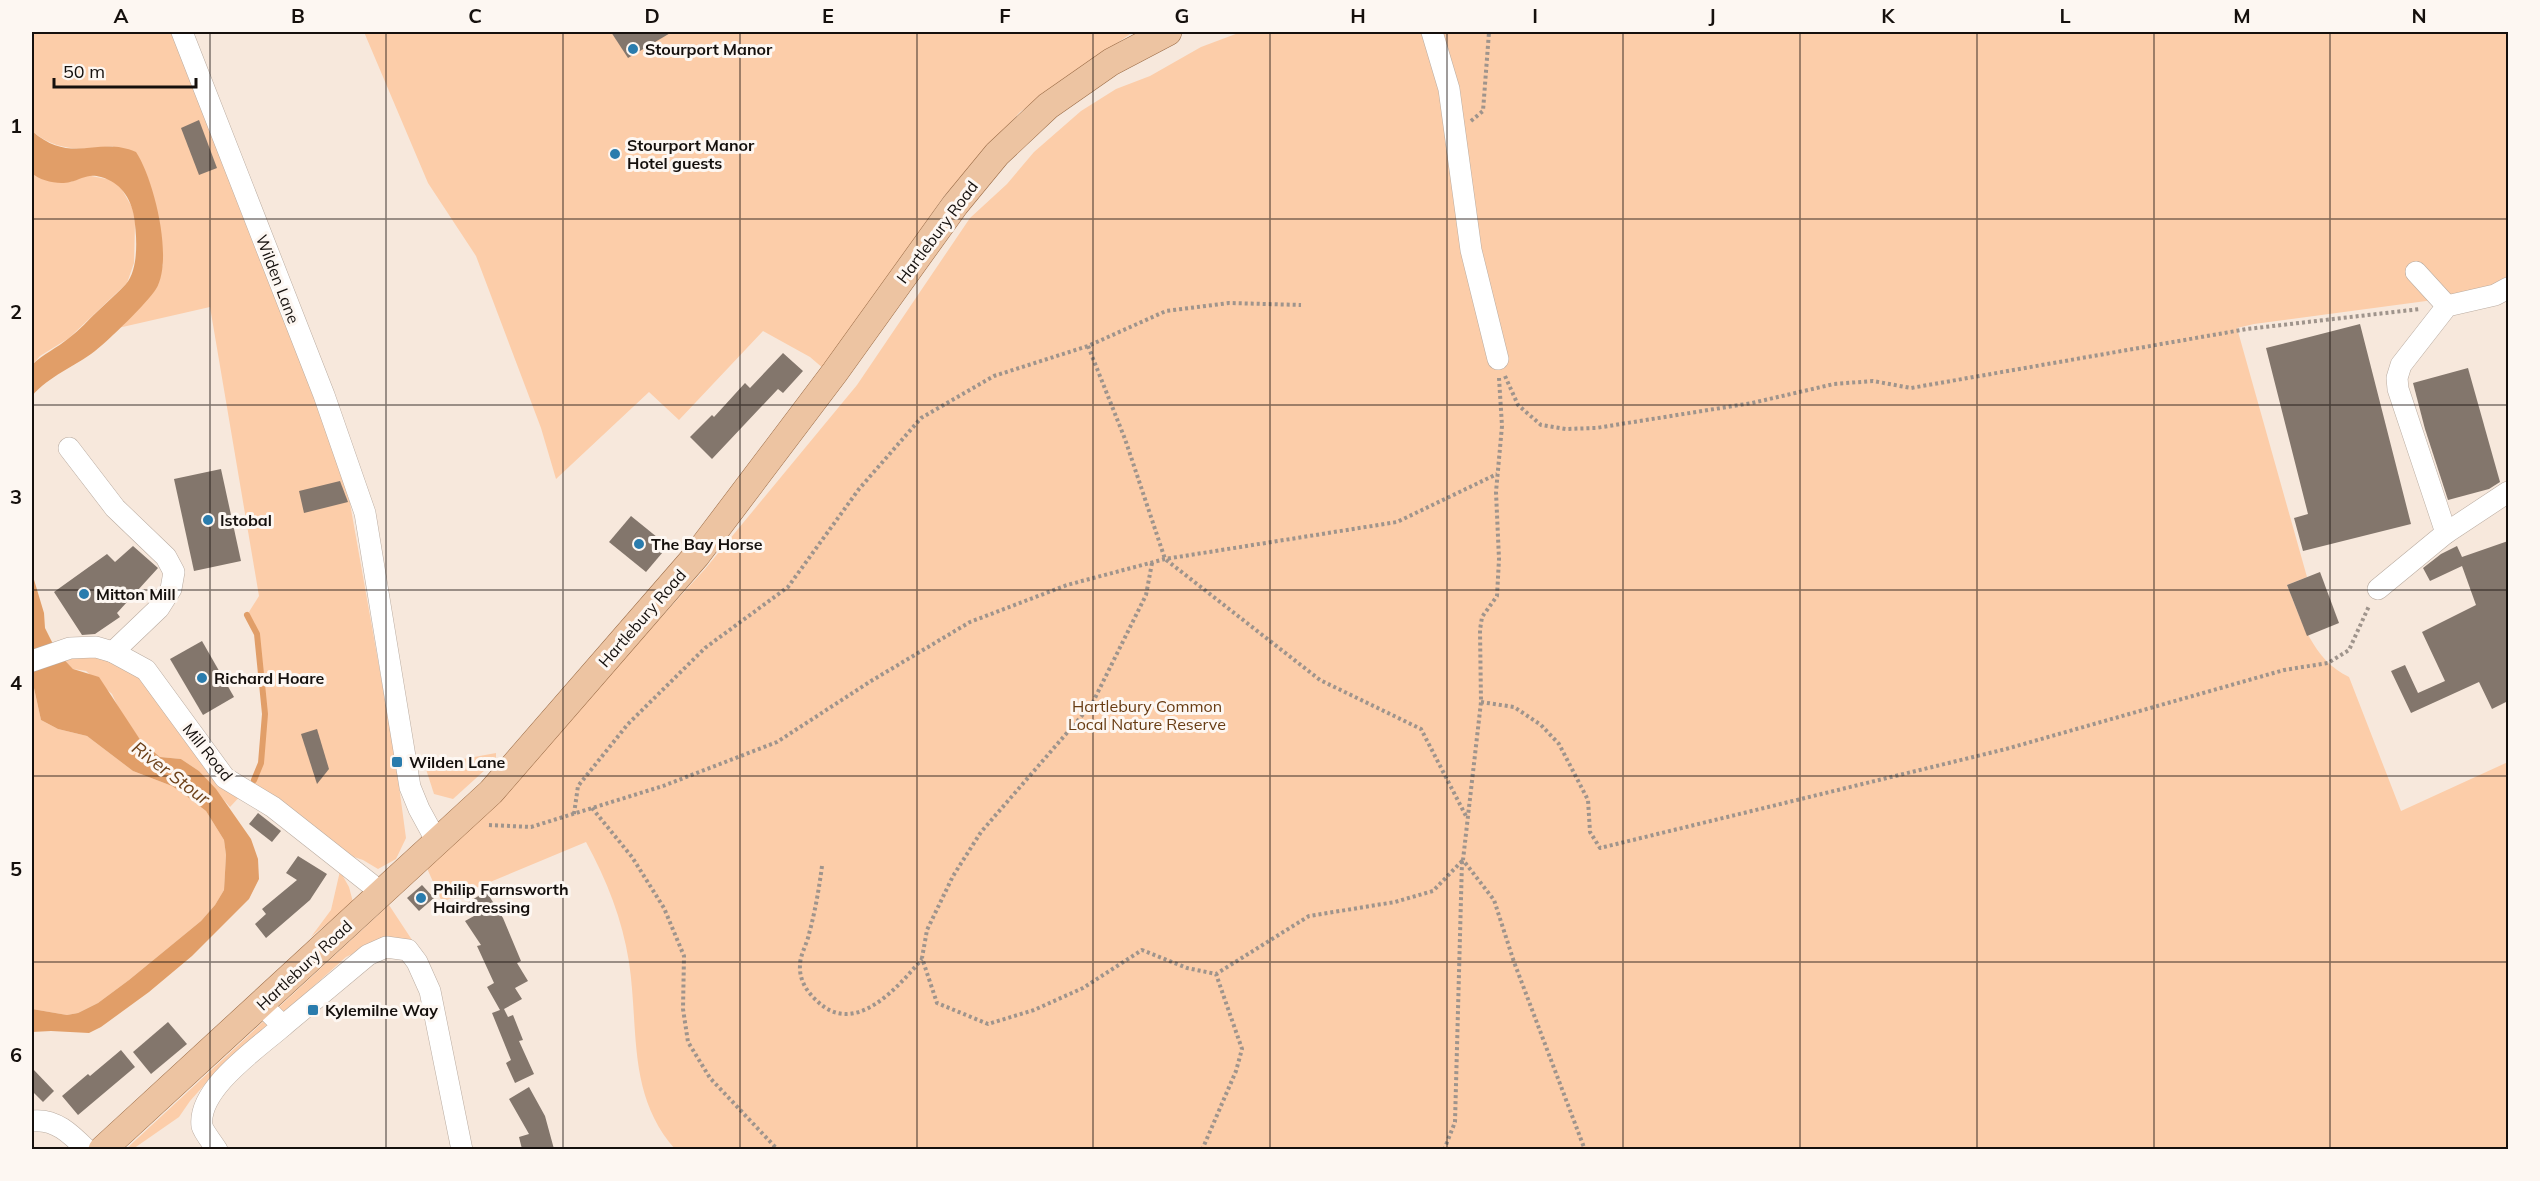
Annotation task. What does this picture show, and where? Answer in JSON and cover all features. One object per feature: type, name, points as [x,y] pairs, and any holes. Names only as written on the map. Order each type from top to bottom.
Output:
[{"type":"main road","name":"Hartlebury Road","points":[[102,1149],[491,792],[696,556],[835,372],[955,205],[997,154],[1048,106],[1111,62],[1168,32]]},
{"type":"street","name":"Wilden Lane","points":[[182,32],[324,395],[365,513],[410,787],[437,842]]},
{"type":"street","points":[[1432,32],[1449,89],[1471,250],[1498,359]]},
{"type":"street","points":[[2416,272],[2446,306]]},
{"type":"street","points":[[2446,532],[2398,389],[2397,378],[2401,365],[2446,306],[2495,295],[2508,288]]},
{"type":"street","points":[[69,448],[116,508],[166,557],[174,572],[171,589],[159,608],[113,652]]},
{"type":"street","points":[[2378,589],[2446,532],[2508,492]]},
{"type":"street","name":"Mill Road","points":[[32,661],[70,648],[96,646],[113,652],[146,670],[225,778],[273,807],[382,893]]},
{"type":"street","points":[[217,1149],[202,1128],[203,1110],[218,1083],[368,955],[386,947],[408,951],[417,962],[430,991],[462,1149]]},
{"type":"street","points":[[261,1004],[283,1026]]},
{"type":"street","points":[[32,1120],[54,1122],[87,1149]]},
{"type":"path","points":[[1454,135],[1483,111],[1489,32]]},
{"type":"path","points":[[574,814],[578,786],[628,724],[705,648],[788,587],[859,489],[921,418],[994,376],[1088,346],[1166,311],[1229,303],[1301,305]]},
{"type":"path","points":[[1498,359],[1518,405],[1541,424],[1566,429],[1596,428],[1752,403],[1834,384],[1873,381],[1911,388],[2247,329],[2446,306]]},
{"type":"path","points":[[1088,346],[1125,440],[1165,559],[1320,680],[1421,729],[1467,819]]},
{"type":"path","points":[[1444,1149],[1455,1122],[1462,860],[1481,702],[1480,630],[1482,617],[1497,596],[1497,474],[1502,426],[1498,359]]},
{"type":"path","points":[[458,823],[531,827],[663,786],[777,742],[871,681],[970,622],[1068,585],[1165,559],[1397,522],[1497,474]]},
{"type":"path","points":[[1152,563],[1146,595],[1092,704],[981,832],[952,876],[927,930],[922,958],[937,1003],[988,1024],[1034,1010],[1083,988],[1142,950],[1187,968],[1216,974],[1309,916],[1395,902],[1433,891],[1462,860]]},
{"type":"path","points":[[1481,702],[1515,707],[1541,725],[1559,744],[1588,801],[1590,832],[1600,848],[2006,749],[2284,670],[2328,663],[2349,650],[2378,589]]},
{"type":"path","points":[[592,808],[632,857],[668,917],[684,956],[683,1009],[688,1042],[710,1078],[778,1149]]},
{"type":"path","points":[[1462,860],[1494,900],[1514,962],[1585,1149]]},
{"type":"path","points":[[822,866],[818,897],[800,965],[805,990],[823,1007],[844,1015],[865,1011],[898,987],[922,958]]},
{"type":"path","points":[[1202,1149],[1236,1071],[1242,1049],[1216,974]]},
{"type":"green space","points":[[32,32],[182,32],[346,481],[395,756],[406,838],[396,859],[378,869],[363,860],[327,848],[245,791],[230,807],[199,771],[181,759],[160,757],[141,741],[120,711],[112,694],[86,671],[73,669],[57,652],[129,660],[245,790],[254,780],[261,763],[265,714],[257,634],[247,615],[259,596],[210,307],[118,328],[141,305],[163,265],[113,146],[70,148],[51,143],[32,131]]},
{"type":"green space","points":[[364,32],[1133,32],[1020,112],[944,196],[824,369],[810,357],[763,331],[679,420],[649,392],[556,479],[541,428],[476,256],[428,183]]},
{"type":"green space","name":"Hartlebury Common Local Nature Reserve","points":[[1241,32],[2508,32],[2508,278],[2471,295],[2237,328],[2307,577],[2287,585],[2303,625],[2317,650],[2337,670],[2349,677],[2401,811],[2508,762],[2508,1149],[675,1149],[660,1128],[649,1106],[642,1084],[626,946],[613,900],[586,842],[442,902],[426,866],[530,762],[705,569],[857,385],[970,218],[1007,184],[1034,152],[1081,111],[1116,89],[1150,76],[1201,47]]},
{"type":"green space","points":[[32,173],[71,182],[86,175],[117,181],[133,209],[135,223],[134,263],[127,283],[69,338],[40,356],[32,365]]},
{"type":"green space","points":[[32,679],[41,720],[58,729],[87,736],[133,771],[172,786],[189,798],[206,811],[224,840],[226,855],[224,890],[201,921],[98,1003],[78,1013],[67,1015],[32,1009]]},
{"type":"green space","points":[[496,753],[496,760],[453,799],[434,794],[425,766]]},
{"type":"green space","points":[[340,871],[349,887],[353,902],[311,937],[331,910]]},
{"type":"green space","points":[[389,905],[414,943],[382,940],[346,957],[207,1082],[179,1117],[133,1149],[125,1150]]},
{"type":"water","points":[[32,131],[60,147],[72,149],[109,146],[136,152],[143,164],[155,200],[160,220],[163,259],[161,276],[156,289],[137,312],[95,351],[54,377],[32,396],[32,365],[73,335],[126,284],[133,270],[136,243],[134,217],[130,203],[124,192],[114,183],[108,179],[92,176],[66,183],[55,183],[32,173]]},
{"type":"water","name":"River Stour","points":[[32,573],[44,613],[45,628],[57,652],[73,669],[99,677],[141,741],[160,757],[181,759],[199,771],[216,789],[251,839],[258,859],[259,879],[249,899],[192,956],[149,992],[101,1027],[89,1033],[32,1032],[32,1009],[67,1015],[78,1013],[98,1003],[129,980],[201,921],[215,905],[224,890],[226,855],[224,840],[206,811],[189,798],[172,786],[133,771],[87,736],[58,729],[41,720],[32,679]]},
{"type":"building","name":"Stourport Manor","points":[[611,32],[672,32],[628,58]]},
{"type":"building","points":[[199,120],[217,168],[199,175],[181,128]]},
{"type":"building","points":[[2360,324],[2411,524],[2303,551],[2294,518],[2308,514],[2266,348]]},
{"type":"building","points":[[783,353],[803,371],[783,393],[778,389],[712,459],[690,437],[712,415],[714,417],[745,383],[750,388]]},
{"type":"building","points":[[2468,368],[2500,482],[2489,489],[2448,500],[2413,383]]},
{"type":"building","name":"Istobal","points":[[221,469],[241,561],[194,571],[174,479]]},
{"type":"building","points":[[340,481],[348,502],[304,513],[299,491]]},
{"type":"building","name":"The Bay Horse","points":[[631,516],[668,546],[646,572],[609,542]]},
{"type":"building","points":[[2508,541],[2508,701],[2492,709],[2479,682],[2411,713],[2391,671],[2405,665],[2418,693],[2445,681],[2422,632],[2476,605],[2462,566],[2430,581],[2423,568],[2441,554],[2457,546],[2462,557]]},
{"type":"building","name":"Mitton Mill","points":[[133,546],[158,568],[117,613],[120,617],[95,634],[82,635],[54,592],[107,554],[115,562]]},
{"type":"building","points":[[2320,572],[2339,623],[2307,636],[2287,585]]},
{"type":"building","name":"Richard Hoare","points":[[202,641],[234,697],[203,715],[170,659]]},
{"type":"building","points":[[317,729],[329,769],[317,784],[301,734]]},
{"type":"building","points":[[258,813],[281,831],[272,842],[249,824]]},
{"type":"building","points":[[298,856],[327,874],[310,900],[266,938],[255,924],[266,914],[262,909],[297,880],[286,873]]},
{"type":"building","name":"Philip Farnsworth Hairdressing","points":[[422,885],[434,898],[419,911],[407,898]]},
{"type":"building","points":[[486,891],[503,918],[521,961],[517,963],[528,981],[515,988],[522,999],[504,1009],[508,1017],[513,1015],[523,1040],[519,1041],[534,1074],[515,1083],[506,1063],[511,1060],[492,1013],[500,1010],[487,987],[494,983],[477,946],[481,945],[465,921],[474,916],[466,904]]},
{"type":"building","points":[[168,1022],[187,1044],[151,1074],[133,1052]]},
{"type":"building","points":[[121,1050],[135,1067],[78,1115],[62,1096]]},
{"type":"building","points":[[32,1068],[54,1091],[43,1102],[32,1091]]},
{"type":"building","points":[[529,1087],[545,1116],[554,1149],[522,1149],[519,1137],[529,1134],[509,1099]]},
{"type":"waterway","points":[[247,615],[257,634],[265,714],[261,763],[254,780]]},
{"type":"place","name":"Stourport Manor","points":[[633,49]]},
{"type":"place","name":"Stourport Manor Hotel guests","points":[[615,154]]},
{"type":"place","name":"Istobal","points":[[208,520]]},
{"type":"place","name":"The Bay Horse","points":[[639,544]]},
{"type":"place","name":"Mitton Mill","points":[[84,594]]},
{"type":"place","name":"Richard Hoare","points":[[202,678]]},
{"type":"place","name":"Wilden Lane","points":[[397,762]]},
{"type":"place","name":"Philip Farnsworth Hairdressing","points":[[421,898]]},
{"type":"place","name":"Kylemilne Way","points":[[313,1010]]}]
